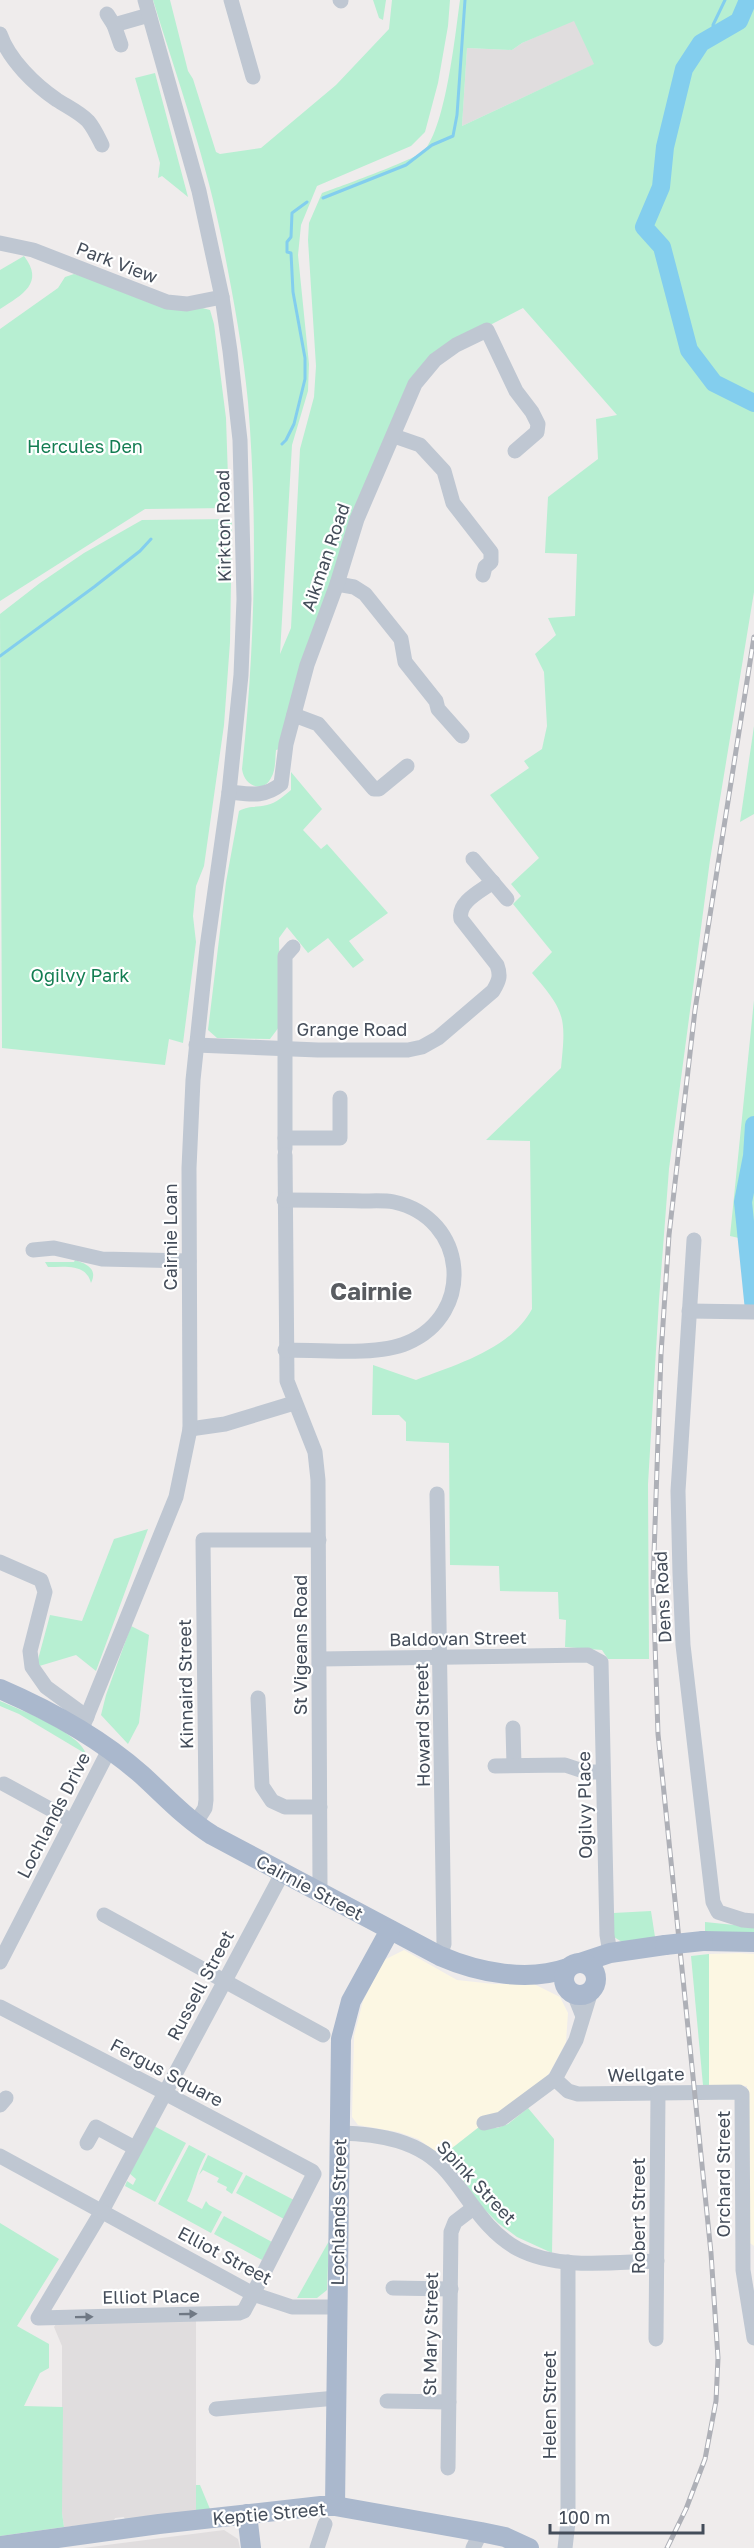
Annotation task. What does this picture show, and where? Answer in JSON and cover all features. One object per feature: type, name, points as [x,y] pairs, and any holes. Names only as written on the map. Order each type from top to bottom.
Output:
[{"type":"main road","name":"Cairnie Street","points":[[0,1689],[84,1724],[109,1750],[142,1776],[195,1824],[440,1956],[459,1964],[481,1969],[534,1975],[582,1988]]},
{"type":"main road","name":"Lochlands Street","points":[[335,2506],[340,2046],[343,2022],[351,2001],[390,1930]]},
{"type":"main road","name":"Cairnie Street","points":[[534,1975],[619,1952],[665,1945],[703,1941],[754,1942]]},
{"type":"main road","points":[[582,1988],[619,1952]]},
{"type":"main road","points":[[574,1966],[589,1966],[582,1988],[564,1976],[574,1966]]},
{"type":"main road","name":"Keptie Street","points":[[3,2546],[247,2514],[335,2506],[477,2540],[505,2537],[529,2548]]},
{"type":"main road","points":[[247,2514],[251,2548]]},
{"type":"street","name":"Kirkton Road","points":[[145,0],[199,191],[222,297],[240,440],[241,675],[230,792],[196,1045]]},
{"type":"street","points":[[231,0],[253,77]]},
{"type":"street","points":[[120,45],[111,19],[149,15]]},
{"type":"street","points":[[0,34],[3,42],[27,74],[42,88],[89,122],[102,145]]},
{"type":"street","name":"Park View","points":[[0,243],[33,250],[166,302],[186,304],[222,297]]},
{"type":"street","name":"Aikman Road","points":[[230,792],[256,795],[271,792],[281,784],[286,744],[307,665],[357,519],[415,384],[435,360],[456,345],[487,330],[516,391],[538,424],[537,432],[515,450]]},
{"type":"street","points":[[394,436],[420,445],[444,471],[453,503],[491,552],[491,562],[485,567],[483,575]]},
{"type":"street","points":[[336,584],[354,587],[365,594],[401,639],[405,662],[436,701],[438,708],[462,736]]},
{"type":"street","points":[[294,715],[318,724],[374,789],[379,789],[407,766]]},
{"type":"street","points":[[473,859],[507,899]]},
{"type":"street","name":"Grange Road","points":[[196,1045],[408,1050],[422,1047],[438,1038],[493,991],[500,974],[497,965],[454,909],[462,906],[493,882]]},
{"type":"street","points":[[190,1429],[225,1424],[294,1403],[286,1381],[284,1200],[285,956],[292,946]]},
{"type":"street","name":"Cairnie Loan","points":[[84,1724],[176,1497],[190,1429],[189,1168],[196,1045]]},
{"type":"street","points":[[285,1147],[339,1138],[340,1098]]},
{"type":"street","points":[[284,1200],[393,1202],[413,1209],[434,1223],[447,1240],[454,1259],[455,1275],[451,1299],[440,1319],[428,1331],[407,1343],[386,1349],[285,1350]]},
{"type":"street","name":"Dens Road","points":[[694,1240],[678,1491],[683,1645],[713,1902],[717,1912],[742,1920],[754,1921]]},
{"type":"street","points":[[33,1250],[54,1248],[102,1259],[189,1261]]},
{"type":"street","points":[[689,1311],[754,1312]]},
{"type":"street","name":"St Vigeans Road","points":[[294,1403],[315,1452],[318,1480],[320,1659],[318,1890]]},
{"type":"street","name":"Howard Street","points":[[437,1494],[444,1944],[440,1956]]},
{"type":"street","name":"Kinnaird Street","points":[[195,1824],[205,1808],[206,1800],[202,1540],[319,1540]]},
{"type":"street","points":[[0,1562],[41,1580]]},
{"type":"street","points":[[47,1565],[41,1580],[45,1592],[30,1651],[32,1667],[46,1687],[84,1724]]},
{"type":"street","name":"Baldovan Street","points":[[320,1659],[588,1655],[597,1658]]},
{"type":"street","name":"Ogilvy Place","points":[[597,1658],[601,1662],[607,1935],[619,1952]]},
{"type":"street","points":[[258,1698],[262,1786],[272,1801],[285,1807],[320,1807]]},
{"type":"street","points":[[513,1728],[514,1765]]},
{"type":"street","name":"Lochlands Drive","points":[[0,1962],[109,1750]]},
{"type":"street","points":[[495,1766],[566,1765],[586,1772],[603,1772]]},
{"type":"street","points":[[4,1784],[72,1821]]},
{"type":"street","name":"Russell Street","points":[[102,2211],[283,1872]]},
{"type":"street","points":[[104,1915],[323,2035]]},
{"type":"street","points":[[484,2122],[501,2119],[555,2079],[576,2040],[582,2014],[582,1988]]},
{"type":"street","name":"Fergus Square","points":[[0,2007],[314,2174],[254,2294]]},
{"type":"street","name":"Wellgate","points":[[555,2079],[568,2091],[578,2094],[739,2092],[742,2094]]},
{"type":"street","name":"Robert Street","points":[[656,2338],[658,2093]]},
{"type":"street","name":"Orchard Street","points":[[742,2094],[748,2254],[754,2338]]},
{"type":"street","points":[[87,2143],[96,2127],[135,2148]]},
{"type":"street","name":"Spink Street","points":[[339,2133],[379,2134],[418,2149],[436,2161],[448,2173],[472,2209],[493,2230],[518,2249],[549,2260],[568,2262],[657,2261]]},
{"type":"street","name":"Elliot Street","points":[[0,2156],[254,2294],[292,2307],[337,2307]]},
{"type":"street","name":"St Mary Street","points":[[448,2468],[451,2232],[455,2222],[472,2209]]},
{"type":"street","name":"Elliot Place","points":[[102,2211],[38,2318],[239,2313],[243,2311],[254,2294]]},
{"type":"street","name":"Helen Street","points":[[566,2548],[568,2262]]},
{"type":"street","points":[[393,2288],[451,2289]]},
{"type":"street","points":[[216,2409],[336,2398]]},
{"type":"street","points":[[387,2401],[449,2402]]},
{"type":"street","points":[[317,2548],[325,2524]]},
{"type":"shaded area","points":[[574,20],[595,64],[462,126],[467,48],[512,50],[522,43]]},
{"type":"shaded area","points":[[404,1950],[457,1980],[494,1984],[534,1984],[560,1997],[568,2013],[566,2042],[550,2072],[534,2093],[492,2116],[480,2116],[479,2127],[442,2156],[418,2139],[398,2132],[358,2125],[352,2117],[354,2036],[363,2001],[384,1960]]},
{"type":"shaded area","points":[[709,1954],[754,1954],[754,2246],[744,2239],[747,2086],[709,2085]]},
{"type":"shaded area","points":[[196,2318],[196,2511],[125,2520],[124,2517],[115,2518],[114,2521],[64,2527],[62,2513],[62,2346],[54,2327],[59,2320]]},
{"type":"shaded area","points":[[224,2530],[238,2539],[240,2548],[83,2548]]},
{"type":"green space","points":[[153,0],[170,0],[188,71],[193,79],[216,152],[220,154],[261,148],[336,85],[389,29],[392,0],[450,0],[438,83],[425,132],[411,146],[317,186],[301,225],[298,255],[309,364],[308,391],[292,445],[280,654],[291,628],[300,449],[314,397],[316,366],[308,240],[309,223],[322,193],[393,166],[424,151],[432,139],[444,101],[460,0],[754,0],[754,592],[710,860],[669,1169],[648,1484],[649,1659],[608,1659],[602,1650],[565,1647],[566,1620],[559,1619],[558,1592],[500,1591],[499,1566],[450,1565],[449,1443],[406,1441],[406,1422],[399,1415],[372,1415],[373,1365],[416,1380],[481,1354],[496,1345],[523,1323],[532,1309],[530,1141],[486,1140],[561,1068],[563,1026],[552,997],[532,973],[552,952],[513,904],[521,896],[511,884],[539,858],[490,795],[529,768],[524,761],[542,749],[547,726],[544,672],[535,654],[556,635],[548,618],[575,616],[577,554],[545,553],[548,497],[598,459],[596,419],[617,415],[523,308],[459,341],[422,371],[372,469],[280,749],[276,750],[273,775],[263,786],[250,784],[243,775],[242,769],[250,677],[254,586],[253,494],[246,382],[241,342],[216,214],[200,152]],"holes":[[[574,21],[594,64],[462,126],[467,48],[512,50],[522,43]]]},
{"type":"green space","points":[[373,0],[386,0],[383,20],[379,18]]},
{"type":"green space","points":[[155,73],[188,197],[162,176],[158,178],[160,163],[135,78]]},
{"type":"green space","points":[[24,256],[30,265],[31,281],[23,293],[0,309],[0,270]]},
{"type":"green space","name":"Hercules Den","points":[[74,274],[210,310],[214,324],[226,418],[229,508],[145,509],[0,601],[0,329],[58,288],[65,277]]},
{"type":"green space","name":"Ogilvy Park","points":[[232,519],[230,642],[224,725],[204,866],[196,886],[193,916],[196,942],[183,1043],[169,1039],[165,1065],[2,1048],[0,614],[84,553],[142,520]]},
{"type":"green space","points":[[754,726],[754,814],[740,822]]},
{"type":"green space","points":[[291,772],[322,809],[303,830],[321,849],[327,844],[388,913],[349,941],[364,960],[353,968],[328,938],[308,953],[287,927],[279,938],[279,1027],[270,1039],[217,1038],[208,1030],[226,882],[239,811],[270,804],[283,797],[291,790]]},
{"type":"green space","points":[[754,1000],[754,1301],[745,1302],[739,1238],[730,1236]]},
{"type":"green space","points":[[75,1260],[90,1268],[93,1274],[91,1283],[84,1272],[79,1269],[48,1267],[45,1262],[74,1262]]},
{"type":"green space","points":[[148,1529],[96,1671],[76,1655],[36,1667],[50,1615],[82,1621],[114,1539]]},
{"type":"green space","points":[[131,1626],[149,1635],[139,1723],[128,1744],[101,1715]]},
{"type":"green space","points":[[0,1701],[62,1730],[81,1746],[86,1754],[19,1714],[0,1706]]},
{"type":"green space","points":[[651,1911],[655,1937],[622,1942],[614,1937],[613,1913]]},
{"type":"green space","points":[[705,1922],[754,1927],[754,1934],[705,1932]]},
{"type":"green space","points":[[709,1954],[709,2085],[703,2085],[691,1956]]},
{"type":"green space","points":[[528,2108],[554,2139],[552,2253],[517,2237],[498,2223],[479,2204],[460,2175],[442,2156],[479,2127],[497,2128],[508,2124]]},
{"type":"green space","points":[[154,2126],[186,2143],[155,2202],[125,2186],[127,2181],[133,2185],[136,2179],[129,2173]]},
{"type":"green space","points":[[189,2145],[206,2154],[187,2201],[202,2209],[206,2201],[222,2212],[211,2233],[158,2204]]},
{"type":"green space","points":[[208,2155],[243,2173],[232,2194],[226,2190],[227,2187],[217,2182],[219,2178],[203,2170],[199,2175]]},
{"type":"green space","points":[[246,2175],[294,2200],[284,2219],[236,2193]]},
{"type":"green space","points":[[224,2216],[272,2242],[262,2260],[214,2234]]},
{"type":"green space","points":[[0,2223],[59,2259],[17,2326],[49,2344],[49,2368],[40,2373],[24,2406],[63,2407],[62,2513],[64,2527],[0,2536]]},
{"type":"green space","points":[[329,2241],[327,2290],[317,2298],[297,2298]]},
{"type":"green space","points":[[196,2485],[200,2485],[210,2509],[196,2511]]},
{"type":"waterway","points":[[323,198],[406,165],[432,145],[453,136],[457,115],[465,0]]},
{"type":"waterway","points":[[714,36],[713,25],[725,0]]},
{"type":"waterway","points":[[748,0],[739,21],[701,43],[684,69],[665,147],[661,187],[644,227],[662,247],[689,350],[714,383],[754,403]]},
{"type":"waterway","points":[[282,444],[294,424],[305,379],[305,358],[293,292],[291,253],[287,252],[287,242],[291,237],[292,213],[307,202]]},
{"type":"waterway","points":[[0,656],[94,587],[140,551],[151,539]]},
{"type":"waterway","points":[[754,1125],[752,1156],[743,1202],[754,1310]]},
{"type":"railway","points":[[667,2548],[686,2509],[705,2459],[716,2401],[718,2358],[711,2253],[658,1734],[653,1583],[661,1354],[669,1235],[695,1010],[754,637]]},
{"type":"district","name":"Cairnie","points":[[371,1290]]}]
